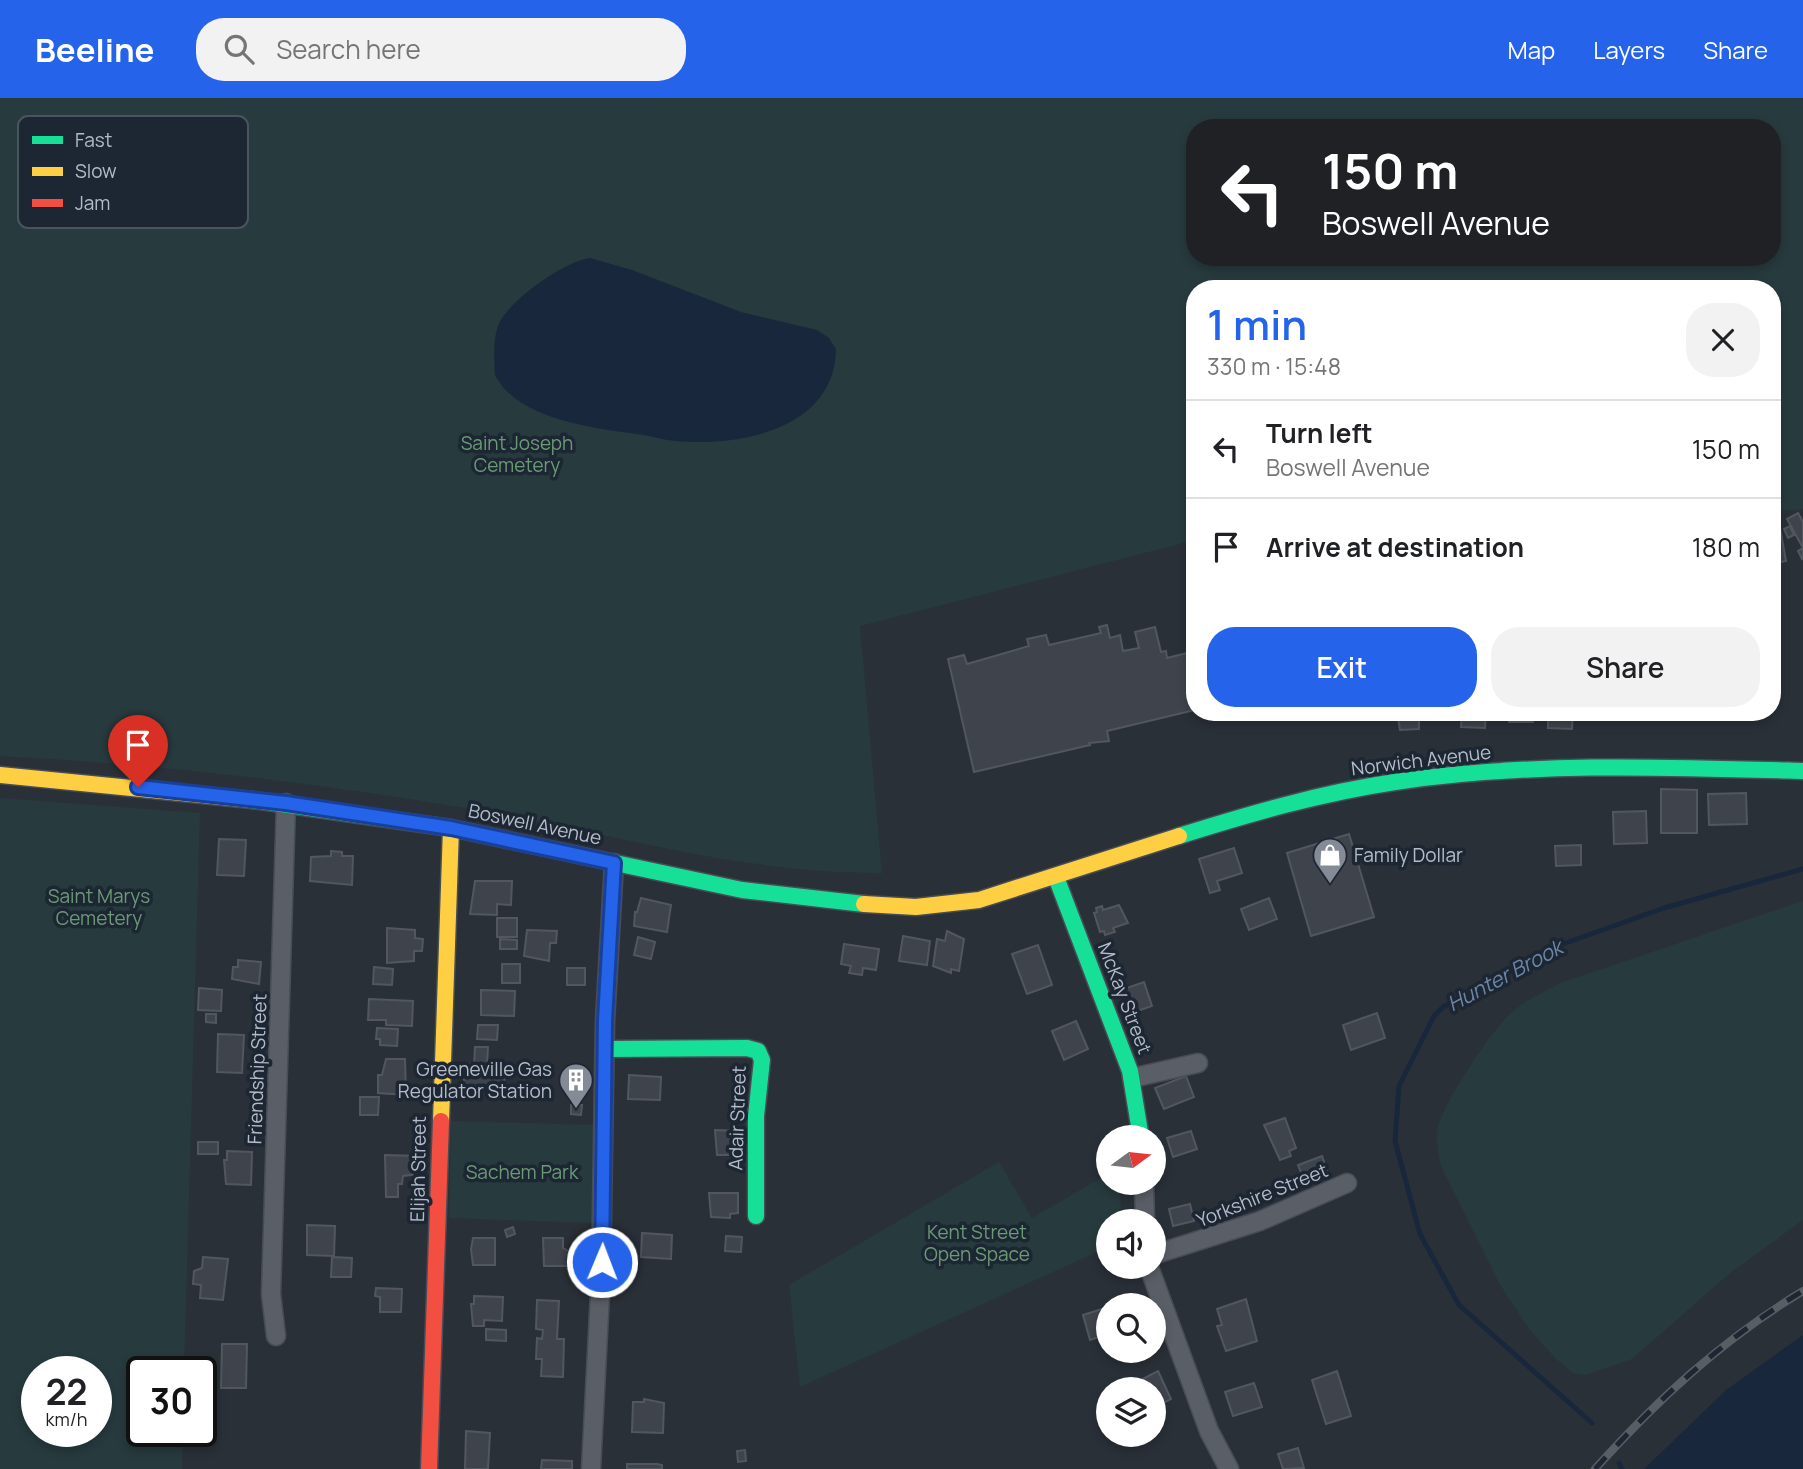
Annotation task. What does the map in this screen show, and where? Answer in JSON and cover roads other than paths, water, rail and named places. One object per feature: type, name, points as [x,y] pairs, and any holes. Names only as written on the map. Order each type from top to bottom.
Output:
[{"type":"main road","name":"Norwich Avenue","points":[[1056,877],[1255,812],[1394,782],[1532,769],[1712,768],[1803,771]]},
{"type":"main road","name":"Boswell Avenue","points":[[0,775],[286,803],[451,828],[742,890],[837,904],[916,906],[979,900],[1056,877]]},
{"type":"main road","name":"Elijah Street","points":[[429,1469],[451,828]]},
{"type":"main road","name":"McKay Street","points":[[1056,877],[1132,1078],[1139,1125]]},
{"type":"main road","name":"Adair Street","points":[[605,1049],[747,1048],[758,1051],[762,1060],[756,1116],[756,1216]]},
{"type":"street","name":"Friendship Street","points":[[276,1336],[271,1294],[286,803]]},
{"type":"street","points":[[592,1469],[601,1274],[605,1049],[614,863]]},
{"type":"street","points":[[1132,1078],[1198,1063]]},
{"type":"street","name":"Yorkshire Street","points":[[1166,1251],[1260,1221],[1347,1183]]},
{"type":"street","points":[[1153,1279],[1209,1432],[1229,1469]]},
{"type":"water","points":[[590,258],[632,270],[741,312],[817,330],[829,338],[836,349],[831,376],[820,398],[802,415],[780,427],[754,436],[701,442],[671,441],[583,426],[540,413],[522,403],[506,391],[495,375],[498,326],[524,294],[566,266]]},
{"type":"water","points":[[1803,1335],[1803,1469],[1644,1469],[1726,1390]]},
{"type":"waterway","name":"Hunter Brook","points":[[1592,1423],[1459,1305],[1420,1234],[1395,1141],[1399,1086],[1434,1016],[1443,1007],[1560,945],[1664,908],[1803,869]]},
{"type":"waterway","name":"Hunter Brook","points":[[1619,1463],[1622,1469]]},
{"type":"railway","points":[[1595,1469],[1642,1419],[1692,1372],[1745,1329],[1803,1291]]},
{"type":"place","name":"Family Dollar","points":[[1330,885]]},
{"type":"place","name":"Greeneville Gas Regulator Station","points":[[576,1110]]},
{"type":"park label","name":"Saint Joseph Cemetery","points":[[517,454]]},
{"type":"park label","name":"Saint Marys Cemetery","points":[[99,907]]},
{"type":"park label","name":"Sachem Park","points":[[522,1172]]},
{"type":"park label","name":"Kent Street Open Space","points":[[977,1243]]}]
